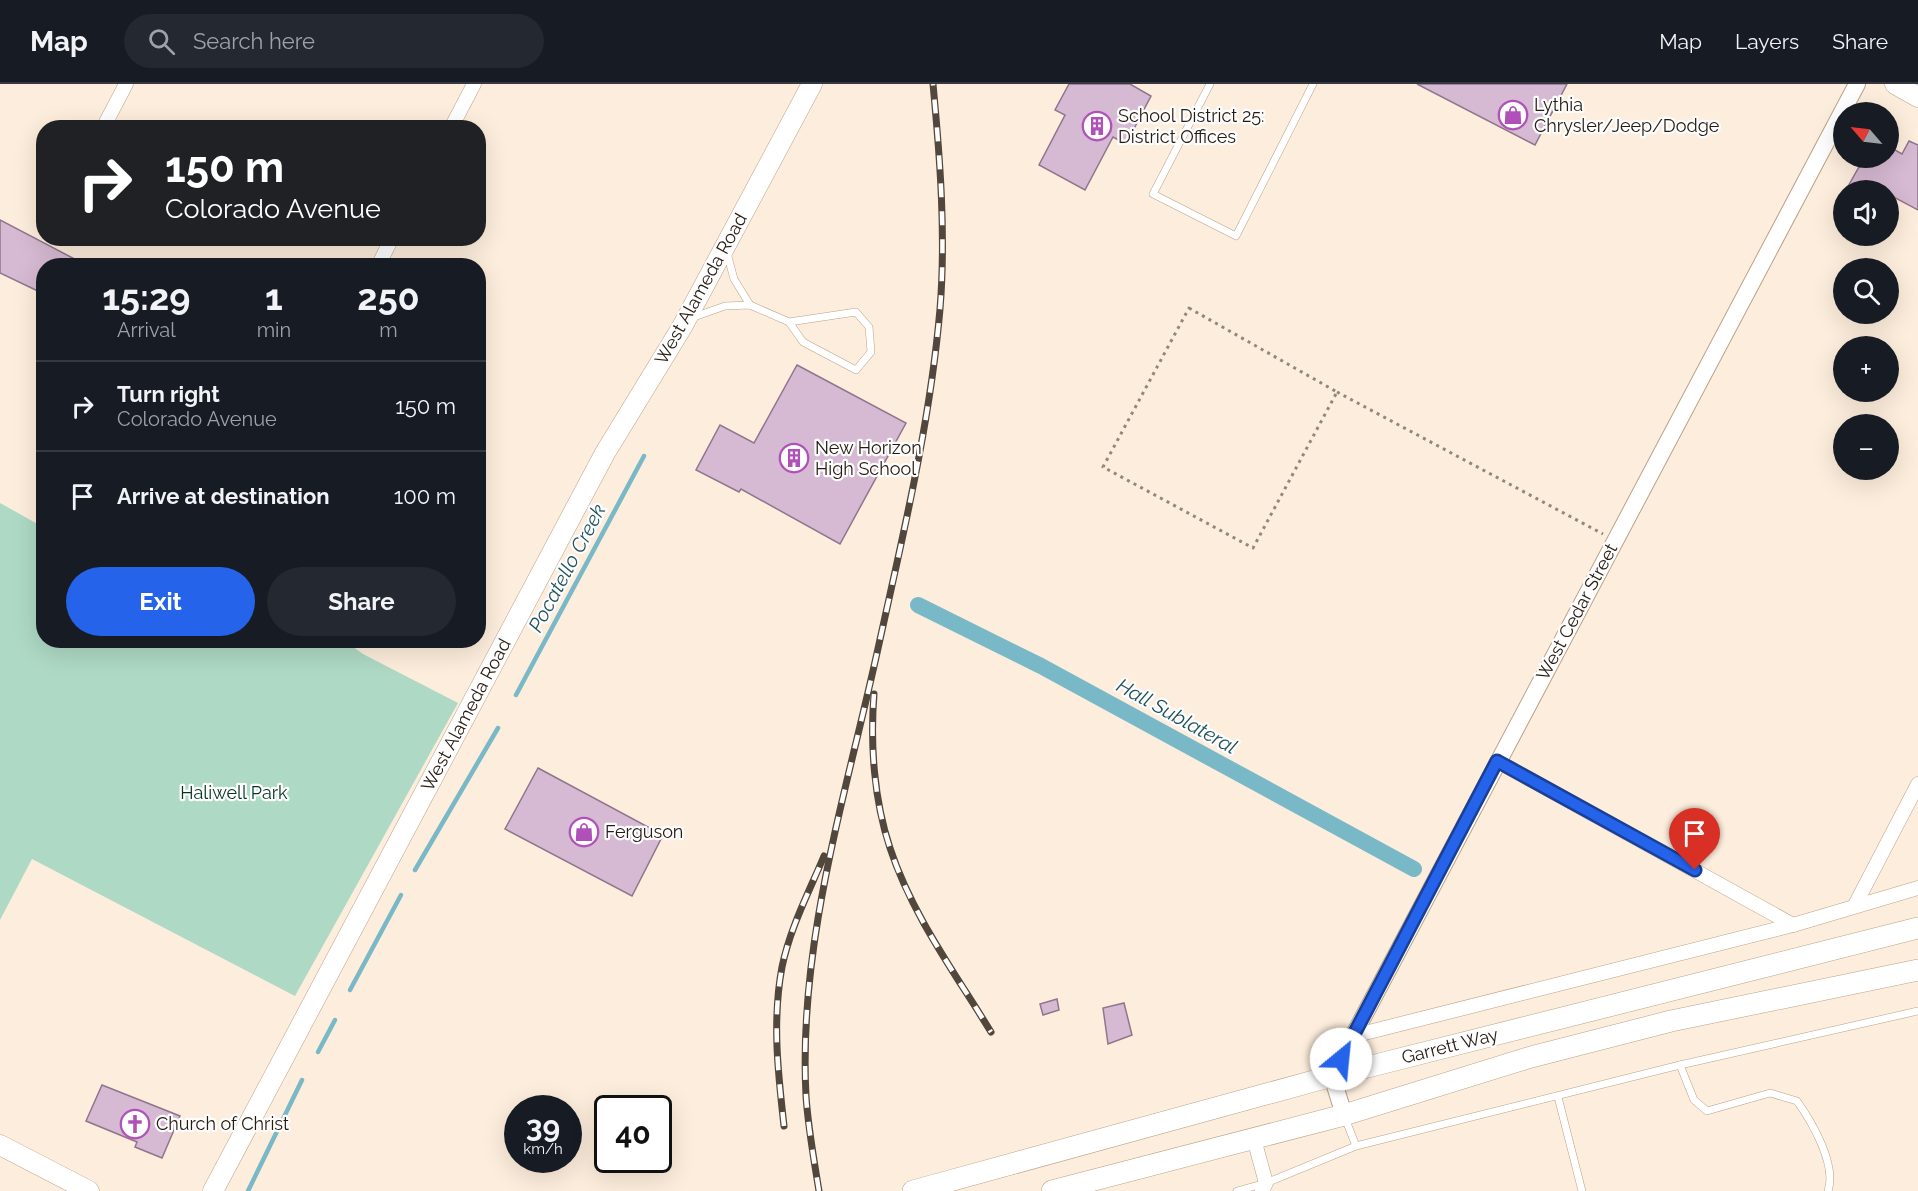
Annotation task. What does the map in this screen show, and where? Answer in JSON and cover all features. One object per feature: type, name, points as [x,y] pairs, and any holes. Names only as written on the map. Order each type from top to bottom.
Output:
[{"type":"main road","name":"West Alameda Road","points":[[213,1191],[605,453],[686,320],[812,84]]},
{"type":"main road","points":[[1895,84],[1918,97]]},
{"type":"main road","name":"Garrett Way","points":[[914,1191],[1332,1076],[1918,928]]},
{"type":"main road","name":"Garrett Way","points":[[1052,1191],[1344,1115],[1531,1057],[1671,1021],[1918,970]]},
{"type":"main road","points":[[0,1145],[89,1191]]},
{"type":"street","points":[[107,120],[126,84]]},
{"type":"street","points":[[455,120],[474,84]]},
{"type":"street","name":"West Cedar Street","points":[[1332,1076],[1857,84]]},
{"type":"street","points":[[1497,761],[1793,925]]},
{"type":"street","points":[[1855,904],[1918,784]]},
{"type":"street","points":[[1353,1036],[1793,925],[1855,904],[1918,888]]},
{"type":"street","points":[[1332,1076],[1344,1115]]},
{"type":"street","points":[[1254,1139],[1264,1187]]},
{"type":"lane","points":[[1210,84],[1153,194],[1236,236],[1313,84]]},
{"type":"lane","points":[[727,244],[729,267],[750,305]]},
{"type":"lane","points":[[686,320],[725,306],[750,305],[789,322],[856,312],[869,327],[871,352],[856,370],[802,342],[789,322]]},
{"type":"lane","points":[[1237,1191],[1264,1187],[1356,1146],[1680,1065],[1918,1011]]},
{"type":"lane","points":[[1680,1065],[1694,1100],[1707,1111],[1770,1093],[1797,1101],[1816,1129],[1831,1182],[1828,1191]]},
{"type":"lane","points":[[1558,1097],[1582,1191]]},
{"type":"lane","points":[[1344,1115],[1356,1146]]},
{"type":"path","points":[[1337,392],[1253,548],[1103,467],[1189,308],[1337,392],[1615,540]]},
{"type":"green space","name":"Haliwell Park","points":[[0,503],[36,523],[36,648],[355,648],[458,703],[295,996],[32,859],[0,920]]},
{"type":"building","name":"School District 25: District Offices","points":[[1069,84],[1130,84],[1151,96],[1126,144],[1113,137],[1085,190],[1039,165],[1065,115],[1055,110]]},
{"type":"building","name":"Lythia Chrysler/Jeep/Dodge","points":[[1417,84],[1567,84],[1535,145]]},
{"type":"building","points":[[1909,141],[1918,145],[1918,210],[1899,200],[1899,180],[1852,180],[1858,168],[1899,168],[1899,152],[1902,154]]},
{"type":"building","points":[[0,220],[36,239],[36,246],[50,246],[73,258],[36,258],[36,290],[0,273]]},
{"type":"building","name":"New Horizon High School","points":[[797,365],[906,423],[840,544],[741,489],[739,492],[696,470],[720,425],[754,443]]},
{"type":"building","name":"Ferguson","points":[[538,768],[663,835],[632,896],[505,829]]},
{"type":"building","points":[[1057,999],[1059,1010],[1043,1015],[1040,1004]]},
{"type":"building","points":[[1124,1003],[1132,1035],[1108,1044],[1103,1008]]},
{"type":"building","name":"Church of Christ","points":[[102,1085],[180,1116],[162,1158],[135,1147],[137,1142],[86,1121]]},
{"type":"waterway","name":"Pocatello Creek","points":[[516,695],[644,456]]},
{"type":"waterway","name":"Hall Sublateral","points":[[918,605],[1041,666],[1414,869]]},
{"type":"waterway","name":"Pocatello Creek","points":[[415,870],[498,728]]},
{"type":"waterway","name":"Pocatello Creek","points":[[350,990],[401,895]]},
{"type":"waterway","name":"Pocatello Creek","points":[[318,1052],[335,1020]]},
{"type":"waterway","name":"Pocatello Creek","points":[[248,1191],[302,1080]]},
{"type":"railway","points":[[819,1191],[806,1096],[805,1040],[809,983],[826,872],[905,525],[929,396],[942,281],[940,168],[933,84]]},
{"type":"railway","points":[[874,694],[874,772],[880,811],[890,848],[899,873],[922,920],[991,1032]]},
{"type":"railway","points":[[784,1126],[777,1046],[779,987],[790,938],[824,856]]},
{"type":"place","name":"Lythia Chrysler/Jeep/Dodge","points":[[1513,115]]},
{"type":"place","name":"School District 25: District Offices","points":[[1097,126]]},
{"type":"place","name":"New Horizon High School","points":[[794,458]]},
{"type":"place","name":"Ferguson","points":[[584,832]]},
{"type":"place","name":"Church of Christ","points":[[135,1124]]},
{"type":"route","points":[[1341,1059],[1497,761],[1695,870]]}]
